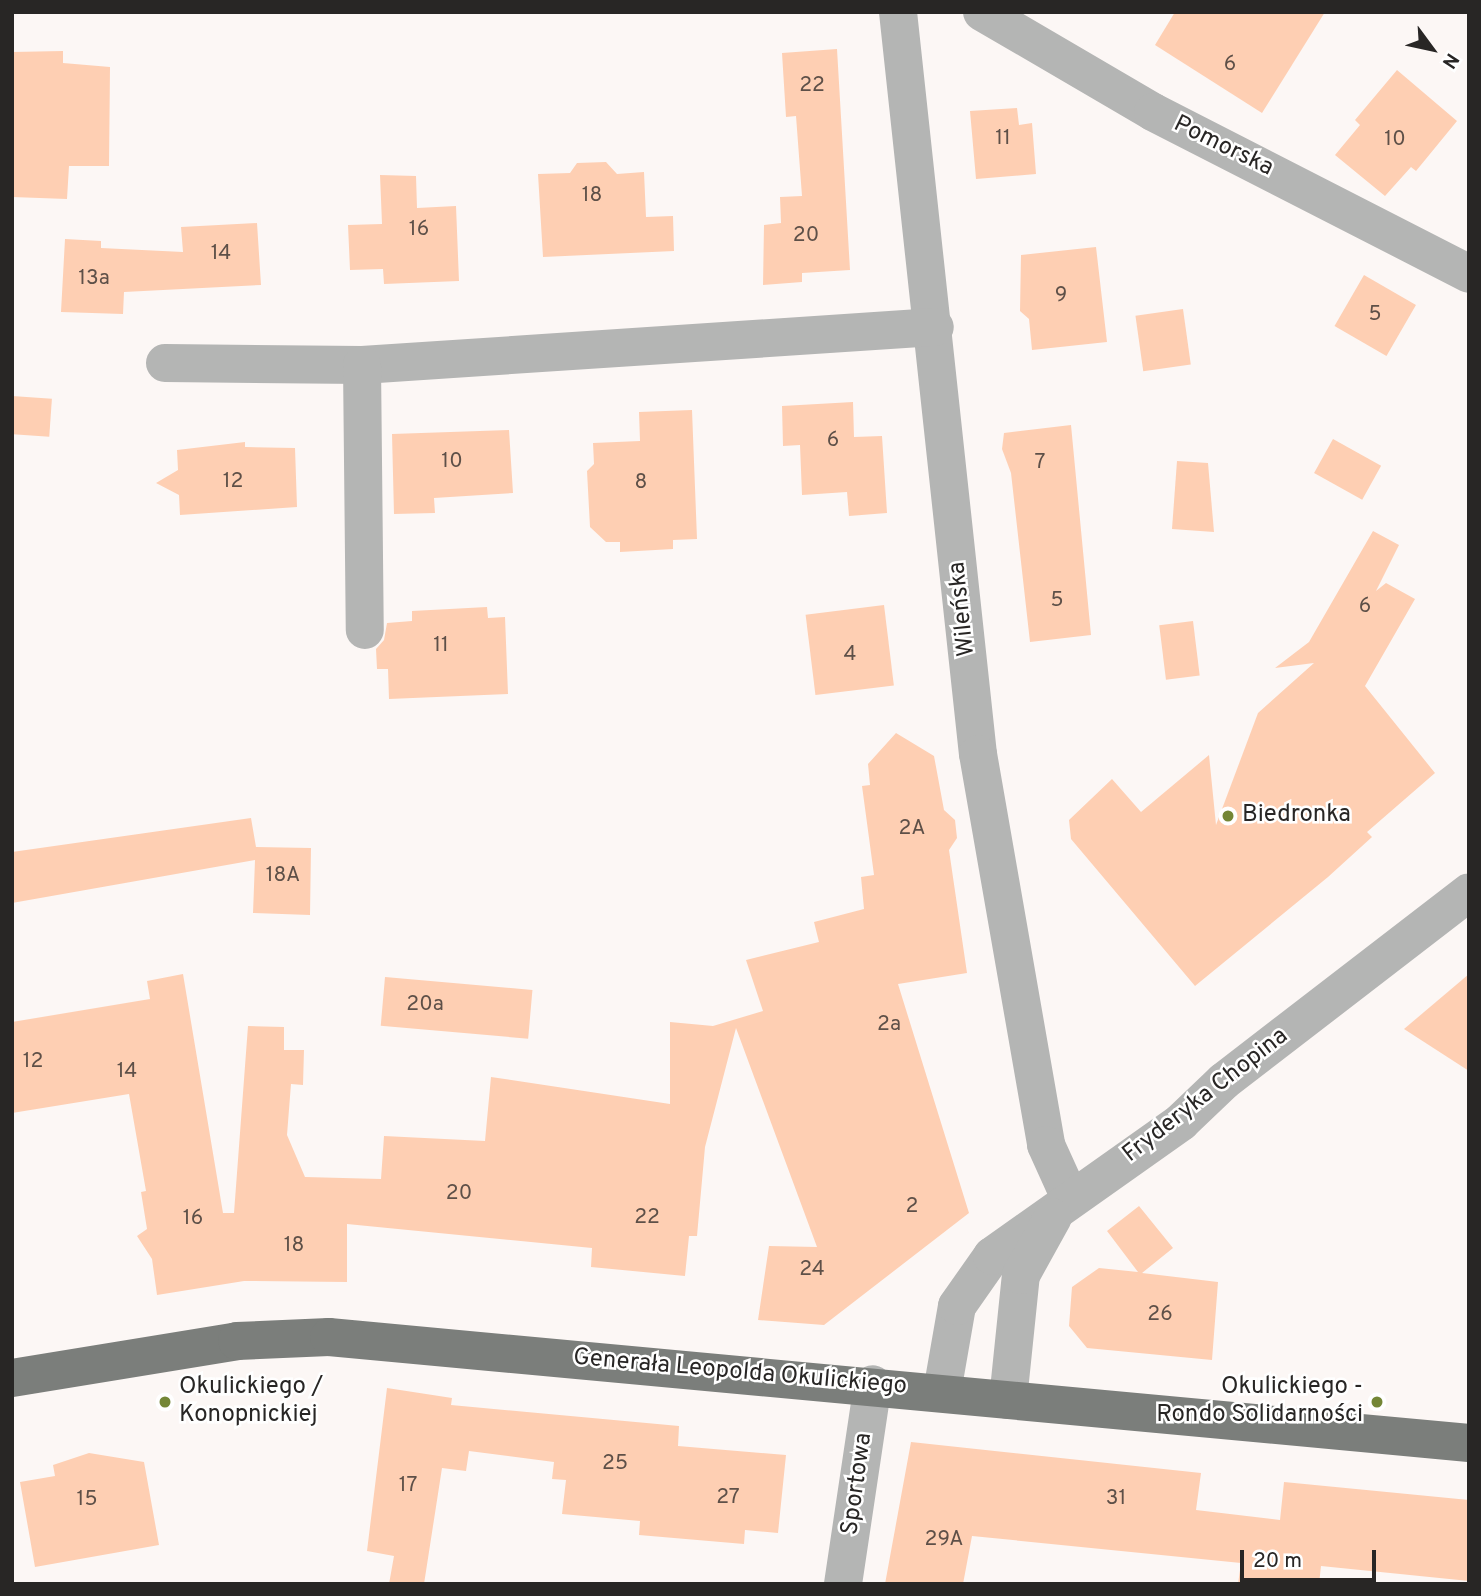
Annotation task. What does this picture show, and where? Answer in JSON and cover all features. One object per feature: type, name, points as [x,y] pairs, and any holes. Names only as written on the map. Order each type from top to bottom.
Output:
[{"type":"main road","name":"Generała Leopolda Okulickiego","points":[[12,1378],[237,1341],[330,1337],[873,1384],[1008,1400],[1469,1443]]},
{"type":"street","name":"Wileńska","points":[[898,12],[935,327],[978,754],[1046,1145],[1063,1204]]},
{"type":"street","name":"Pomorska","points":[[982,12],[1153,112],[1469,274]]},
{"type":"street","points":[[166,363],[362,365],[935,327]]},
{"type":"street","points":[[362,365],[365,630]]},
{"type":"street","name":"Fryderyka Chopina","points":[[942,1392],[949,1332],[972,1278],[992,1256],[1181,1122],[1224,1081],[1469,892]]},
{"type":"street","points":[[1008,1400],[1021,1275],[1063,1204]]},
{"type":"street","name":"Sportowa","points":[[843,1584],[873,1384]]},
{"type":"building","points":[[1175,12],[1325,12],[1262,113],[1155,45]]},
{"type":"building","points":[[837,49],[850,270],[802,273],[802,282],[763,285],[764,225],[781,223],[780,197],[802,196],[796,116],[786,117],[782,53]]},
{"type":"building","points":[[63,51],[63,63],[110,67],[109,166],[69,166],[67,199],[12,197],[12,52]]},
{"type":"building","points":[[1397,70],[1457,121],[1416,171],[1411,167],[1385,196],[1335,155],[1360,125],[1355,120]]},
{"type":"building","points":[[1017,108],[1019,125],[1032,123],[1036,174],[976,179],[970,111]]},
{"type":"building","points":[[606,162],[617,174],[644,172],[646,217],[673,216],[674,251],[543,257],[538,174],[570,173],[577,163]]},
{"type":"building","points":[[380,175],[416,176],[417,208],[456,206],[459,281],[384,284],[383,269],[350,270],[348,225],[382,224]]},
{"type":"building","points":[[257,223],[261,285],[124,292],[123,314],[61,312],[65,239],[101,241],[101,248],[183,252],[181,227]]},
{"type":"building","points":[[1096,247],[1107,342],[1032,350],[1029,319],[1020,311],[1021,255]]},
{"type":"building","points":[[1364,275],[1416,305],[1386,356],[1334,326]]},
{"type":"building","points":[[1183,309],[1191,364],[1143,371],[1135,316]]},
{"type":"building","points":[[12,396],[52,399],[49,437],[12,434]]},
{"type":"building","points":[[853,402],[854,437],[882,436],[887,513],[849,516],[847,492],[802,495],[800,445],[783,446],[782,406]]},
{"type":"building","points":[[692,410],[697,539],[673,540],[673,549],[620,552],[620,542],[606,542],[590,527],[587,471],[594,464],[593,443],[640,441],[639,412]]},
{"type":"building","points":[[1071,425],[1091,635],[1030,642],[1011,473],[1002,449],[1004,433]]},
{"type":"building","points":[[509,430],[513,493],[434,498],[435,513],[394,514],[392,434]]},
{"type":"building","points":[[1333,439],[1381,466],[1362,500],[1314,473]]},
{"type":"building","points":[[245,442],[245,447],[295,448],[297,507],[180,515],[179,495],[156,483],[178,470],[177,450]]},
{"type":"building","points":[[1177,461],[1208,463],[1214,532],[1172,529]]},
{"type":"building","name":"Biedronka","points":[[1373,531],[1399,545],[1376,591],[1386,583],[1415,599],[1365,686],[1435,773],[1367,832],[1372,837],[1328,877],[1195,986],[1071,839],[1069,820],[1112,779],[1141,812],[1209,755],[1216,825],[1258,713],[1314,663],[1275,668],[1309,642]]},
{"type":"building","points":[[884,605],[894,685],[815,695],[806,615]]},
{"type":"building","points":[[487,607],[488,618],[505,617],[508,694],[389,699],[388,669],[377,669],[376,649],[384,640],[387,623],[412,621],[412,611]]},
{"type":"building","points":[[1193,621],[1200,676],[1166,680],[1159,625]]},
{"type":"building","points":[[896,733],[934,756],[944,810],[955,820],[957,838],[949,850],[967,973],[898,984],[969,1213],[824,1325],[758,1320],[769,1246],[817,1247],[736,1028],[705,1147],[697,1236],[689,1236],[685,1276],[591,1267],[592,1248],[347,1224],[347,1282],[244,1281],[157,1295],[152,1259],[137,1236],[147,1229],[141,1192],[146,1191],[129,1094],[12,1113],[12,1022],[150,999],[147,981],[183,974],[223,1213],[234,1213],[248,1026],[284,1027],[284,1050],[304,1050],[303,1085],[291,1084],[287,1135],[305,1177],[381,1179],[384,1136],[485,1141],[491,1077],[670,1104],[670,1022],[713,1026],[763,1011],[746,960],[819,942],[814,922],[864,909],[861,877],[874,875],[862,786],[870,785],[868,764]]},
{"type":"building","points":[[251,818],[256,847],[311,848],[310,915],[253,913],[255,860],[12,903],[12,852]]},
{"type":"building","points":[[1469,974],[1469,1071],[1404,1029]]},
{"type":"building","points":[[385,977],[532,990],[528,1039],[381,1026]]},
{"type":"building","points":[[1139,1206],[1173,1248],[1142,1273],[1218,1282],[1212,1360],[1087,1348],[1069,1326],[1072,1287],[1099,1268],[1138,1272],[1107,1231]]},
{"type":"building","points":[[387,1388],[452,1398],[451,1405],[679,1426],[678,1446],[786,1455],[778,1533],[745,1530],[744,1544],[639,1535],[640,1521],[562,1514],[566,1480],[552,1479],[554,1462],[469,1451],[466,1471],[442,1468],[424,1584],[389,1584],[394,1556],[367,1551]]},
{"type":"building","points":[[911,1442],[1201,1473],[1196,1510],[1280,1520],[1284,1482],[1469,1500],[1469,1581],[1321,1566],[1319,1584],[1238,1584],[1241,1563],[972,1536],[963,1584],[885,1584]]},
{"type":"building","points":[[89,1453],[144,1462],[159,1545],[35,1567],[20,1482],[55,1476],[53,1465]]},
{"type":"place","name":"Biedronka","points":[[1228,816]]},
{"type":"place","name":"Okulickiego / Konopnickiej","points":[[165,1402]]},
{"type":"place","name":"Okulickiego - Rondo Solidarności","points":[[1377,1402]]}]
